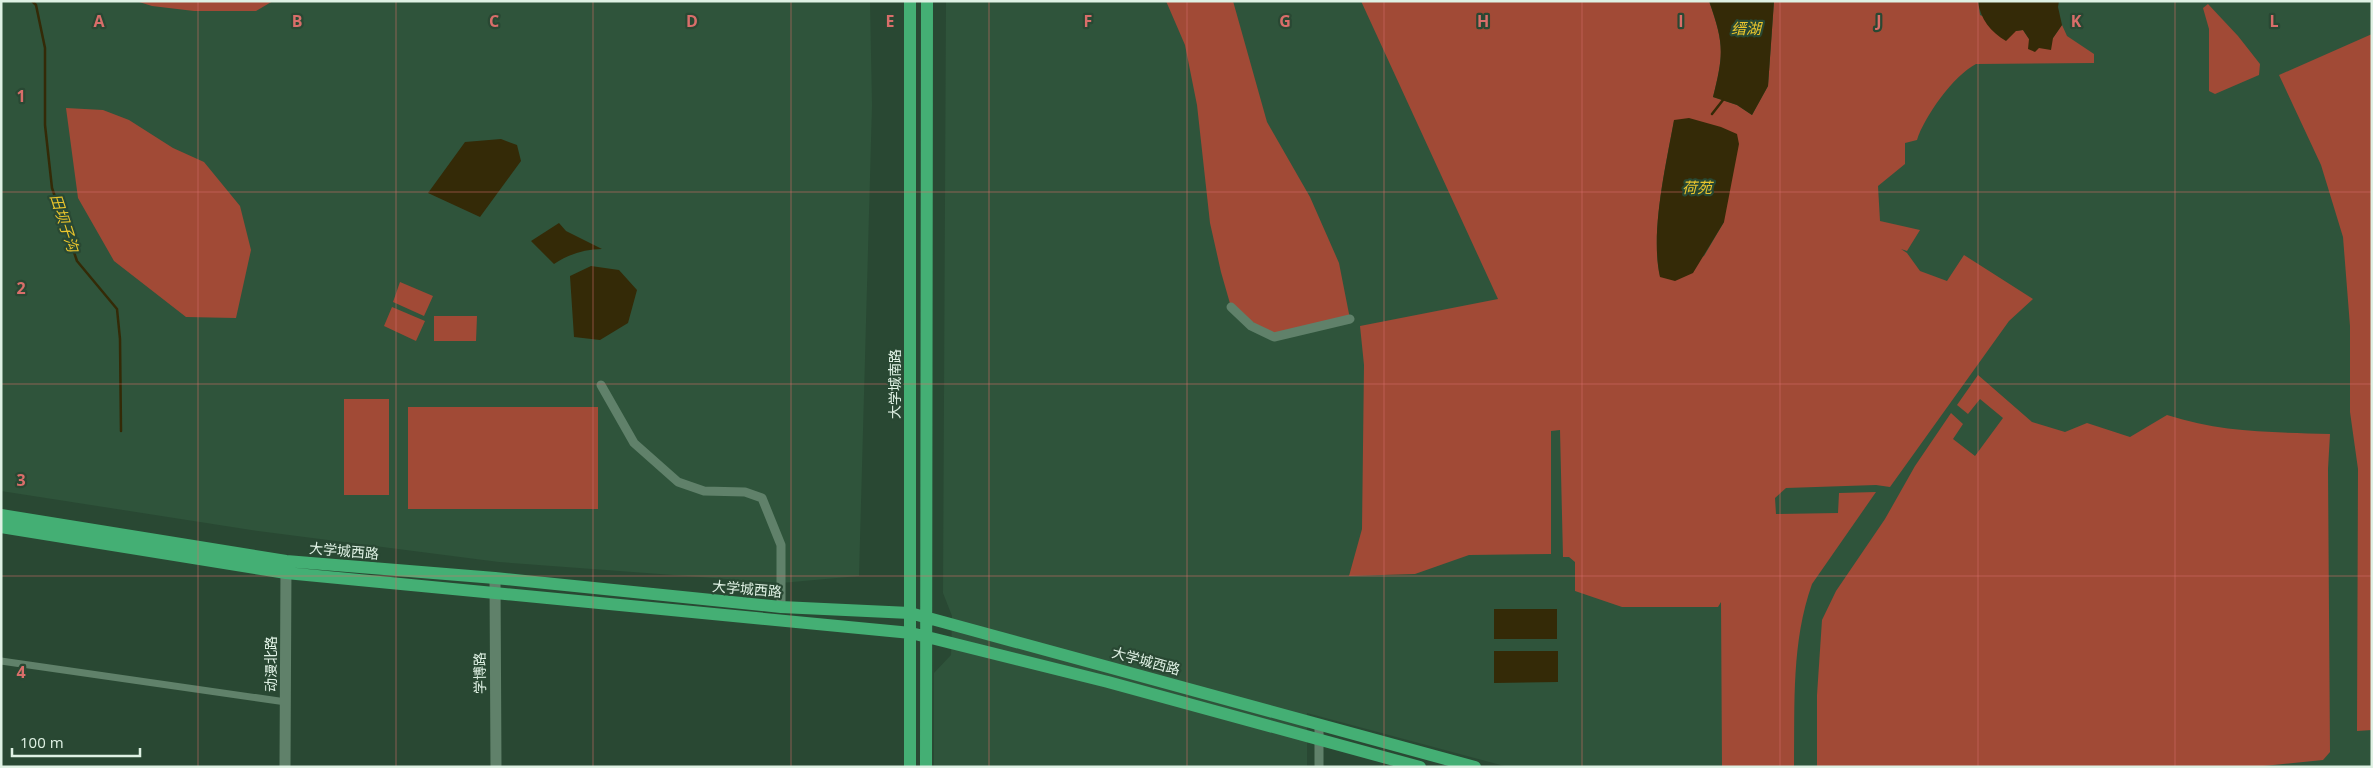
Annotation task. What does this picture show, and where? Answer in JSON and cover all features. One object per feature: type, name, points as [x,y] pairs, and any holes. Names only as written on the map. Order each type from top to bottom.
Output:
[{"type":"main road","name":"大学城南路","points":[[910,1],[910,767]]},
{"type":"main road","points":[[926,767],[927,1]]},
{"type":"main road","name":"大学城西路","points":[[1,515],[286,567],[495,578],[781,607],[910,613],[1475,767]]},
{"type":"main road","name":"大学城西路","points":[[1,527],[286,567],[494,592],[911,633],[1420,767]]},
{"type":"street","points":[[1231,307],[1251,326],[1274,337],[1350,319]]},
{"type":"street","points":[[601,385],[634,443],[678,482],[704,491],[745,492],[762,498],[781,545],[781,607]]},
{"type":"street","name":"动漫北路","points":[[286,567],[286,767]]},
{"type":"street","name":"学博路","points":[[495,578],[496,767]]},
{"type":"street","points":[[1,660],[286,702]]},
{"type":"street","points":[[1319,724],[1319,767]]},
{"type":"shaded area","points":[[1,1],[870,1],[872,105],[859,576],[781,583],[499,562],[258,531],[1,491]]},
{"type":"shaded area","points":[[136,1],[273,1],[256,11],[194,11],[152,6]]},
{"type":"shaded area","points":[[946,1],[2372,1],[2372,767],[1508,767],[1307,713],[1307,767],[934,767],[934,673],[951,655],[952,616],[943,593]]},
{"type":"shaded area","points":[[1166,1],[1233,1],[1267,122],[1310,197],[1339,263],[1350,319],[1274,337],[1231,307],[1210,223],[1197,105],[1185,45]]},
{"type":"shaded area","points":[[1361,1],[1709,1],[1718,28],[1721,49],[1721,59],[1713,97],[1737,105],[1752,115],[1768,86],[1774,1],[1978,1],[1980,15],[2016,31],[2023,30],[2039,48],[2053,38],[2062,25],[2067,36],[2094,54],[2094,63],[1976,64],[1967,69],[1958,77],[1933,109],[1917,140],[1905,143],[1905,164],[1878,186],[1880,221],[1920,230],[1907,251],[1901,249],[1907,253],[1920,271],[1947,281],[1964,255],[2033,299],[2009,321],[1890,487],[1876,485],[1786,488],[1775,498],[1776,514],[1838,513],[1839,493],[1876,492],[1812,584],[1805,606],[1797,651],[1794,767],[1722,767],[1721,602],[1718,607],[1622,607],[1575,591],[1575,562],[1569,557],[1563,557],[1560,430],[1551,431],[1551,554],[1469,555],[1415,574],[1349,576],[1362,529],[1364,365],[1360,326],[1498,299]],"holes":[[[1674,121],[1724,222],[1704,256],[1660,276],[1657,259],[1658,220],[1663,178]]]},
{"type":"shaded area","points":[[2208,4],[2238,36],[2260,64],[2259,75],[2215,94],[2209,91],[2209,29],[2203,8]]},
{"type":"shaded area","points":[[2372,34],[2372,730],[2357,731],[2358,469],[2350,412],[2350,326],[2343,237],[2321,165],[2279,75]]},
{"type":"shaded area","points":[[66,108],[103,110],[129,120],[173,148],[204,162],[240,206],[251,250],[236,318],[186,317],[114,261],[78,198]]},
{"type":"shaded area","points":[[400,282],[433,296],[424,316],[393,302]]},
{"type":"shaded area","points":[[392,307],[425,321],[416,341],[384,326]]},
{"type":"shaded area","points":[[434,316],[477,316],[476,341],[434,341]]},
{"type":"shaded area","points":[[1978,375],[2032,422],[2065,432],[2087,423],[2130,437],[2167,415],[2228,428],[2268,432],[2330,434],[2328,469],[2330,752],[2323,760],[2254,767],[1817,767],[1817,695],[1822,620],[1836,591],[1885,519],[1915,466],[1951,413],[1963,424],[1953,439],[1975,456],[2003,418],[1980,399],[1968,414],[1957,405]]},
{"type":"shaded area","points":[[344,399],[389,399],[389,495],[344,495]]},
{"type":"shaded area","points":[[408,407],[598,407],[598,509],[408,509]]},
{"type":"water","name":"缙湖","points":[[1709,1],[1774,1],[1768,86],[1752,115],[1737,105],[1713,97],[1721,59],[1721,49],[1718,28]]},
{"type":"water","points":[[1978,1],[2059,1],[2058,7],[2062,25],[2053,38],[2051,50],[2039,48],[2035,52],[2028,49],[2029,39],[2023,30],[2016,31],[2006,41],[1991,29],[1984,19]]},
{"type":"water","name":"荷苑","points":[[1689,118],[1721,127],[1737,134],[1739,144],[1724,222],[1693,273],[1675,281],[1660,277],[1657,259],[1658,219],[1663,178],[1674,120]]},
{"type":"water","points":[[501,139],[517,145],[521,161],[480,217],[428,193],[465,142]]},
{"type":"water","points":[[559,223],[566,231],[602,249],[577,253],[565,257],[554,264],[531,241]]},
{"type":"water","points":[[591,266],[619,270],[637,290],[628,323],[600,340],[574,337],[570,276]]},
{"type":"water","points":[[1494,609],[1557,609],[1557,639],[1494,639]]},
{"type":"water","points":[[1494,651],[1558,651],[1558,682],[1494,683]]},
{"type":"waterway","name":"田坝子沟","points":[[32,1],[36,5],[45,48],[45,125],[52,188],[77,261],[117,309],[120,339],[121,431]]},
{"type":"waterway","points":[[1712,114],[1723,100]]}]
